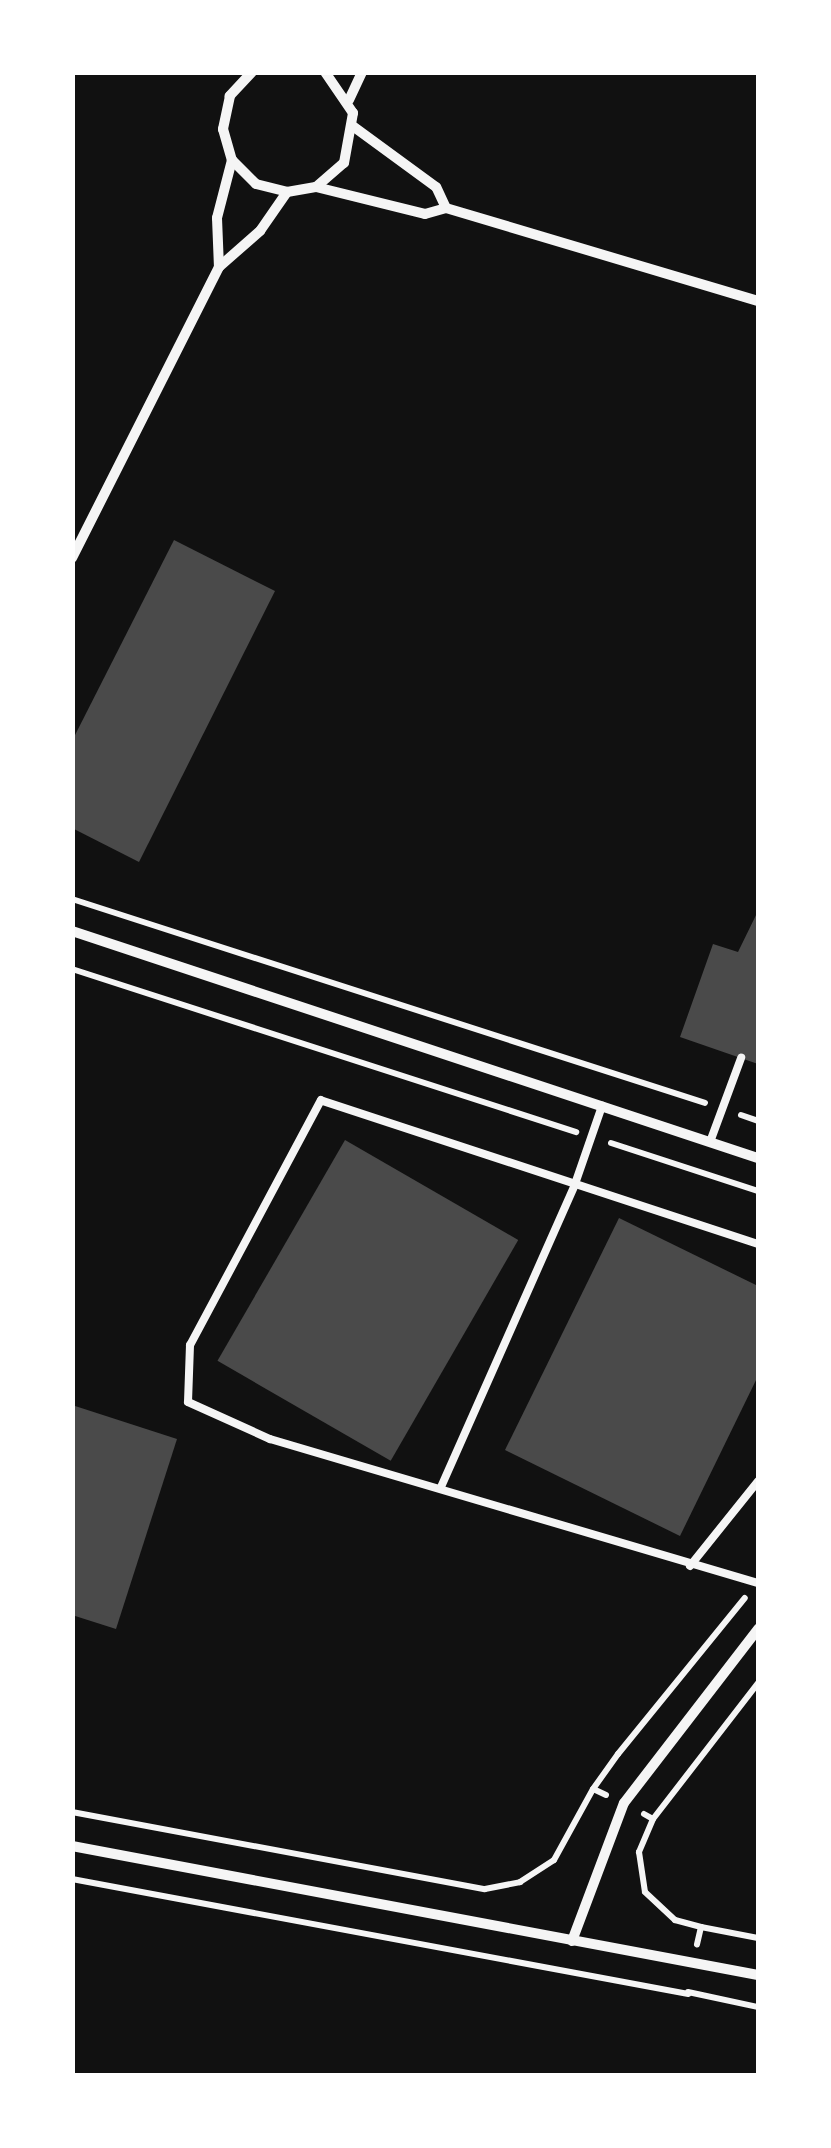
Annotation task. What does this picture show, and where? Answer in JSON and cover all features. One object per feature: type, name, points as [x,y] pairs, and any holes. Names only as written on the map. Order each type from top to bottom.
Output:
[{"type":"street","points":[[252,72],[230,96],[223,129],[232,160],[256,184],[287,192],[316,187],[425,214],[446,208],[758,302]]},
{"type":"street","points":[[316,187],[344,163],[354,128],[348,100],[325,72]]},
{"type":"street","points":[[348,100],[362,72]]},
{"type":"street","points":[[354,128],[436,187],[446,208]]},
{"type":"street","points":[[219,267],[217,218],[232,160]]},
{"type":"street","points":[[72,558],[219,267],[260,230],[287,192]]},
{"type":"street","points":[[72,932],[758,1158]]},
{"type":"street","points":[[572,1940],[624,1804],[758,1630]]},
{"type":"street","points":[[72,1846],[758,1974]]},
{"type":"lane","points":[[710,1142],[741,1058]]},
{"type":"lane","points":[[758,1244],[321,1100],[190,1345],[188,1402],[270,1439],[758,1583]]},
{"type":"lane","points":[[441,1488],[575,1184],[602,1106]]},
{"type":"lane","points":[[690,1566],[758,1481]]},
{"type":"path","points":[[72,899],[758,1121]]},
{"type":"path","points":[[72,969],[758,1190]]},
{"type":"path","points":[[72,1812],[485,1889],[520,1882],[554,1860],[594,1789]]},
{"type":"path","points":[[653,1819],[639,1852],[645,1892],[675,1920],[758,1938]]},
{"type":"path","points":[[72,1879],[758,2007]]},
{"type":"path","points":[[688,1994],[700,1927]]},
{"type":"building","points":[[174,540],[275,591],[139,862],[72,828],[72,741]]},
{"type":"building","points":[[758,911],[758,1064],[680,1037],[713,944],[738,952]]},
{"type":"building","points":[[345,1140],[518,1240],[391,1461],[217,1361]]},
{"type":"building","points":[[619,1218],[758,1286],[758,1376],[680,1536],[505,1450]]},
{"type":"building","points":[[72,1405],[177,1439],[116,1629],[72,1615]]}]
